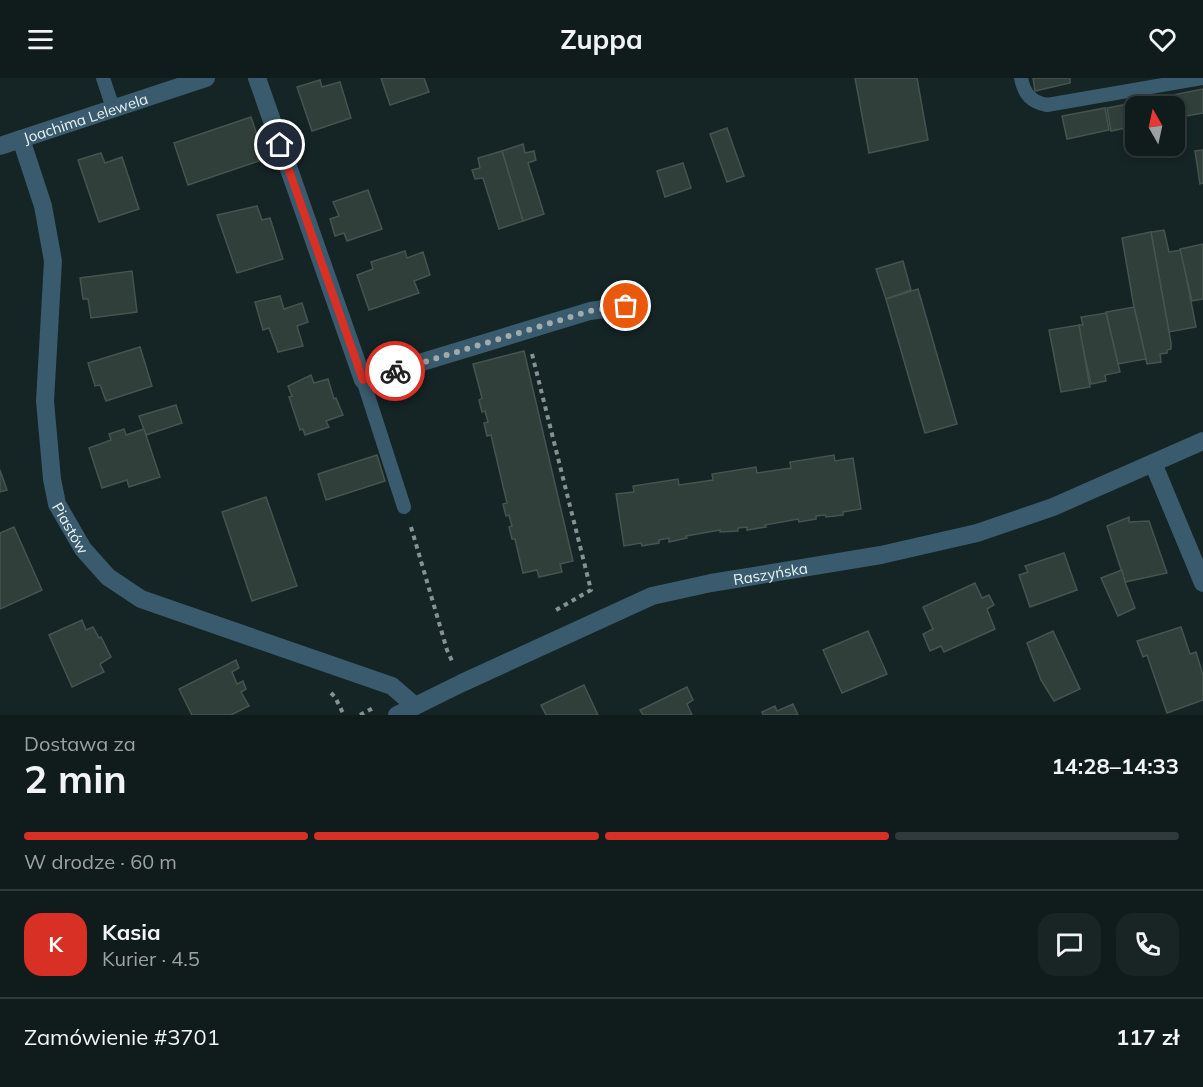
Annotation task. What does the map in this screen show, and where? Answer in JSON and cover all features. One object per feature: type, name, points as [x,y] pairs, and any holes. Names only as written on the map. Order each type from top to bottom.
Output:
[{"type":"street","name":"Joachima Lelewela","points":[[0,146],[206,78]]},
{"type":"street","points":[[257,78],[363,380],[590,311],[626,306]]},
{"type":"street","name":"Piastów","points":[[21,139],[43,206],[53,261],[45,401],[52,479],[57,504],[83,549],[108,577],[141,600],[392,686],[415,706]]},
{"type":"street","name":"Raszyńska","points":[[397,715],[651,596],[881,555],[978,533],[1053,507],[1203,441]]},
{"type":"street","points":[[1153,463],[1203,584]]},
{"type":"lane","points":[[104,78],[113,108]]},
{"type":"lane","points":[[1021,78],[1023,90],[1035,102],[1047,105],[1203,78]]},
{"type":"lane","points":[[363,380],[405,507]]},
{"type":"path","points":[[526,330],[591,590],[549,614]]},
{"type":"path","points":[[405,507],[447,651],[455,666]]},
{"type":"path","points":[[327,689],[335,697],[344,715]]},
{"type":"building","points":[[381,78],[424,78],[429,92],[390,105]]},
{"type":"building","points":[[855,78],[917,78],[928,140],[869,153]]},
{"type":"building","points":[[1033,78],[1070,78],[1070,83],[1035,91]]},
{"type":"building","points":[[320,80],[322,87],[340,82],[351,118],[312,131],[297,87]]},
{"type":"building","points":[[1203,89],[1203,113],[1185,116],[1185,96],[1168,96]]},
{"type":"building","points":[[1125,104],[1125,128],[1111,131],[1107,108]]},
{"type":"building","points":[[1105,108],[1109,130],[1067,139],[1062,116]]},
{"type":"building","points":[[251,117],[265,159],[188,185],[174,143]]},
{"type":"building","points":[[727,128],[744,176],[727,182],[710,134]]},
{"type":"building","points":[[523,144],[525,153],[534,151],[536,160],[528,163],[544,214],[523,221],[502,151]]},
{"type":"building","points":[[1203,150],[1203,183],[1200,184],[1195,151]]},
{"type":"building","points":[[502,151],[523,221],[499,229],[483,178],[475,179],[472,170],[480,168],[478,158]]},
{"type":"building","points":[[101,153],[105,163],[122,157],[139,209],[99,222],[78,160]]},
{"type":"building","points":[[683,163],[691,188],[665,197],[657,171]]},
{"type":"building","points":[[368,190],[382,229],[347,241],[344,233],[335,236],[330,219],[339,216],[333,202]]},
{"type":"building","points":[[257,206],[262,220],[270,218],[283,259],[237,273],[217,215]]},
{"type":"building","points":[[1164,230],[1169,252],[1181,250],[1196,327],[1169,332],[1151,232]]},
{"type":"building","points":[[1151,232],[1171,349],[1167,350],[1167,353],[1160,354],[1161,362],[1147,364],[1122,238]]},
{"type":"building","points":[[1203,244],[1203,299],[1192,301],[1180,249]]},
{"type":"building","points":[[405,251],[407,258],[423,252],[430,275],[414,281],[419,293],[369,310],[357,275],[373,269],[371,262]]},
{"type":"building","points":[[903,261],[911,290],[886,299],[876,269]]},
{"type":"building","points":[[132,271],[137,312],[91,318],[88,299],[83,299],[80,278]]},
{"type":"building","points":[[918,289],[957,424],[925,433],[886,299]]},
{"type":"building","points":[[280,296],[284,309],[302,303],[308,322],[297,326],[303,346],[278,352],[269,328],[263,330],[255,302]]},
{"type":"building","points":[[1134,307],[1146,359],[1118,364],[1106,312]]},
{"type":"building","points":[[1106,313],[1120,372],[1105,375],[1106,381],[1091,384],[1079,325],[1083,325],[1081,317]]},
{"type":"building","points":[[1079,325],[1090,387],[1061,392],[1049,330]]},
{"type":"building","points":[[140,347],[152,386],[106,401],[100,385],[95,386],[88,363]]},
{"type":"building","points":[[524,351],[573,561],[560,564],[562,572],[539,577],[537,570],[523,573],[515,539],[512,539],[509,527],[512,526],[503,504],[507,503],[491,435],[487,436],[484,423],[488,422],[485,411],[482,412],[479,400],[482,398],[473,364]]},
{"type":"building","points":[[311,375],[314,383],[328,379],[334,399],[336,398],[343,415],[326,421],[329,427],[305,435],[303,429],[300,430],[289,397],[292,396],[288,386]]},
{"type":"building","points":[[176,405],[182,423],[146,435],[139,416]]},
{"type":"building","points":[[124,429],[126,435],[144,429],[160,477],[129,487],[127,480],[102,488],[89,448],[111,440],[109,434]]},
{"type":"building","points":[[377,455],[385,481],[326,500],[318,474]]},
{"type":"building","points":[[834,455],[835,461],[853,458],[861,509],[843,512],[843,515],[816,516],[816,519],[799,522],[798,519],[747,530],[747,527],[738,528],[738,531],[720,532],[720,530],[686,536],[687,538],[669,542],[669,538],[659,540],[659,543],[624,546],[616,494],[634,492],[633,486],[678,479],[679,485],[713,480],[712,474],[756,467],[757,473],[791,468],[790,462]]},
{"type":"building","points":[[0,470],[7,490],[0,492]]},
{"type":"building","points":[[266,497],[297,586],[252,601],[222,512]]},
{"type":"building","points":[[1129,517],[1129,522],[1149,521],[1167,573],[1125,582],[1107,526]]},
{"type":"building","points":[[14,527],[42,590],[0,609],[0,533]]},
{"type":"building","points":[[1064,553],[1077,590],[1030,607],[1019,575],[1028,572],[1025,566]]},
{"type":"building","points":[[1122,570],[1135,608],[1118,616],[1101,578]]},
{"type":"building","points":[[975,583],[982,598],[989,595],[994,605],[987,609],[995,629],[944,652],[941,646],[930,651],[923,634],[933,629],[923,607]]},
{"type":"building","points":[[82,620],[86,630],[93,627],[99,638],[101,637],[111,657],[100,664],[104,672],[72,687],[49,635]]},
{"type":"building","points":[[1181,627],[1190,654],[1196,652],[1203,675],[1203,700],[1167,713],[1147,655],[1143,657],[1137,641]]},
{"type":"building","points":[[868,631],[887,674],[842,693],[823,650]]},
{"type":"building","points":[[1053,631],[1080,689],[1054,701],[1041,680],[1027,643]]},
{"type":"building","points":[[236,660],[239,668],[232,672],[237,684],[243,681],[246,689],[241,692],[249,706],[231,715],[192,715],[179,689]]},
{"type":"building","points":[[584,685],[598,715],[546,715],[541,705]]},
{"type":"building","points":[[687,687],[693,700],[687,704],[692,715],[643,715],[640,710]]},
{"type":"building","points":[[793,704],[798,715],[763,715],[762,712],[775,706],[777,711]]},
{"type":"way so far","points":[[395,371],[590,311],[626,306]]},
{"type":"route","points":[[280,145],[363,380],[395,371]]}]
